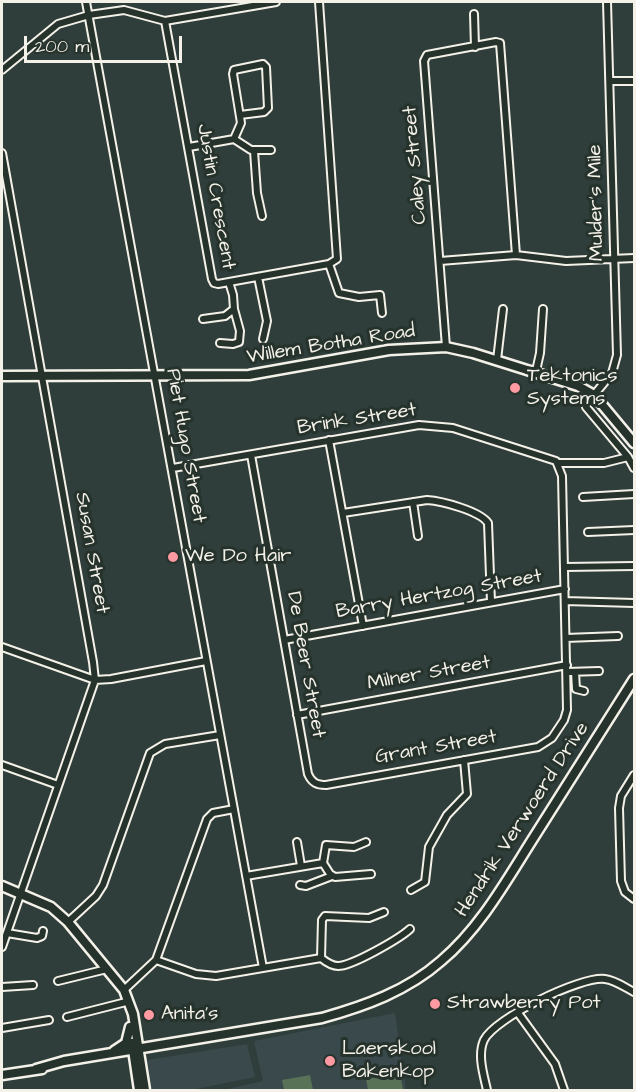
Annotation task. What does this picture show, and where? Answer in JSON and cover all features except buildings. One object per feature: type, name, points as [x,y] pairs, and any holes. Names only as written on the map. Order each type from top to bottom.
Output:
[{"type":"street","name":"Piet Hugo Street","points":[[86,2],[263,968]]},
{"type":"street","points":[[2,70],[58,24],[89,15],[124,10],[165,21],[276,2]]},
{"type":"street","points":[[319,2],[338,250],[337,259],[328,264],[339,292],[343,295],[359,297],[380,295],[382,313]]},
{"type":"street","name":"Mulder's Mile","points":[[594,395],[608,380],[617,362],[608,2]]},
{"type":"street","points":[[474,15],[475,47]]},
{"type":"street","name":"Justin Crescent","points":[[165,21],[213,281],[218,284],[328,264]]},
{"type":"street","name":"Caley Street","points":[[446,347],[423,60],[430,54],[500,42],[516,255]]},
{"type":"street","points":[[234,139],[240,129],[234,70],[263,64],[266,67],[268,108],[264,112],[240,115]]},
{"type":"street","points":[[611,81],[634,81]]},
{"type":"street","points":[[189,147],[234,139],[254,151],[271,150]]},
{"type":"street","points":[[254,151],[257,193],[262,216]]},
{"type":"street","name":"Susan Street","points":[[2,153],[95,680],[2,947]]},
{"type":"street","points":[[440,261],[516,255],[566,261],[634,258]]},
{"type":"street","points":[[258,277],[267,321],[263,339]]},
{"type":"street","points":[[220,343],[239,342],[240,331],[229,282]]},
{"type":"street","points":[[203,319],[225,316],[234,309]]},
{"type":"street","points":[[497,360],[503,309]]},
{"type":"street","points":[[536,371],[540,353],[543,309]]},
{"type":"street","name":"Willem Botha Road","points":[[2,376],[249,375],[389,350],[446,347],[536,371],[578,386],[594,395],[634,443]]},
{"type":"street","points":[[586,407],[628,457],[634,468]]},
{"type":"street","name":"Brink Street","points":[[173,468],[410,426],[437,425],[553,459],[558,463]]},
{"type":"street","points":[[329,440],[363,626]]},
{"type":"street","name":"De Beer Street","points":[[251,455],[308,774]]},
{"type":"street","points":[[567,668],[562,476],[558,463],[604,463],[628,457]]},
{"type":"street","points":[[583,496],[634,494]]},
{"type":"street","points":[[343,513],[428,500],[480,515],[486,520],[491,602]]},
{"type":"street","points":[[413,502],[418,537]]},
{"type":"street","points":[[588,532],[634,530]]},
{"type":"street","points":[[565,567],[634,566]]},
{"type":"street","name":"Barry Hertzog Street","points":[[284,640],[565,589]]},
{"type":"street","points":[[565,601],[634,603]]},
{"type":"street","points":[[566,638],[618,636]]},
{"type":"street","points":[[2,647],[95,680],[206,661]]},
{"type":"street","name":"Milner Street","points":[[297,715],[567,668],[575,672],[599,671]]},
{"type":"street","name":"Grant Street","points":[[308,774],[316,784],[326,785],[543,745],[552,738],[564,720],[567,710],[567,668]]},
{"type":"street","points":[[575,672],[576,689],[584,691]]},
{"type":"street","name":"Hendrik Verwoerd Drive","points":[[2,1075],[322,1018],[357,1008],[411,983],[440,963],[472,930],[499,892],[634,679]]},
{"type":"street","points":[[68,922],[96,896],[103,885],[150,753],[165,744],[220,735]]},
{"type":"street","points":[[411,890],[425,882],[429,847],[447,815],[467,794],[464,760]]},
{"type":"street","points":[[2,765],[58,785]]},
{"type":"street","points":[[634,775],[621,796],[619,808],[621,881],[625,892],[634,899]]},
{"type":"street","points":[[67,1017],[125,996],[156,960],[204,824],[213,813],[234,809]]},
{"type":"street","points":[[297,842],[301,866]]},
{"type":"street","points":[[366,842],[354,847],[326,845],[323,863],[332,876],[338,878],[371,874]]},
{"type":"street","points":[[246,876],[323,863]]},
{"type":"street","points":[[300,885],[306,886],[332,876]]},
{"type":"street","points":[[2,886],[51,907],[68,922],[107,969],[132,1011],[138,1090]]},
{"type":"street","points":[[321,958],[322,920],[325,916],[369,918],[384,912]]},
{"type":"street","points":[[156,960],[196,974],[211,976],[321,958],[334,966],[345,965],[384,946],[410,929]]},
{"type":"street","points":[[6,933],[37,938],[42,936],[43,931]]},
{"type":"street","points":[[58,981],[107,969]]},
{"type":"street","points":[[487,1090],[482,1061],[483,1043],[492,1031],[518,1012],[567,987],[596,979],[611,980],[634,992]]},
{"type":"street","points":[[2,987],[33,985]]},
{"type":"street","points":[[125,996],[145,1090]]},
{"type":"street","points":[[518,1012],[555,1064],[564,1090]]},
{"type":"street","points":[[2,1028],[49,1020]]},
{"type":"street","points":[[105,1054],[120,1048],[126,1042],[130,1027]]},
{"type":"street","name":"Hendrik Verwoerd Drive","points":[[36,1069],[64,1061],[105,1054],[136,1052]]},
{"type":"shaded area","name":"Laerskool Bakenkop","points":[[395,1013],[406,1090],[223,1090],[263,1081],[254,1041]]},
{"type":"shaded area","points":[[247,1044],[255,1077],[191,1090],[152,1090],[147,1060]]},
{"type":"green space","points":[[400,1073],[403,1090],[368,1090],[366,1079]]},
{"type":"green space","points":[[310,1075],[313,1090],[284,1090],[282,1080]]},
{"type":"place","name":"Tektonics Systems","points":[[515,388]]},
{"type":"place","name":"We Do Hair","points":[[173,557]]},
{"type":"place","name":"Strawberry Pot","points":[[435,1004]]},
{"type":"place","name":"Anita's","points":[[149,1015]]},
{"type":"place","name":"Laerskool Bakenkop","points":[[330,1061]]}]
